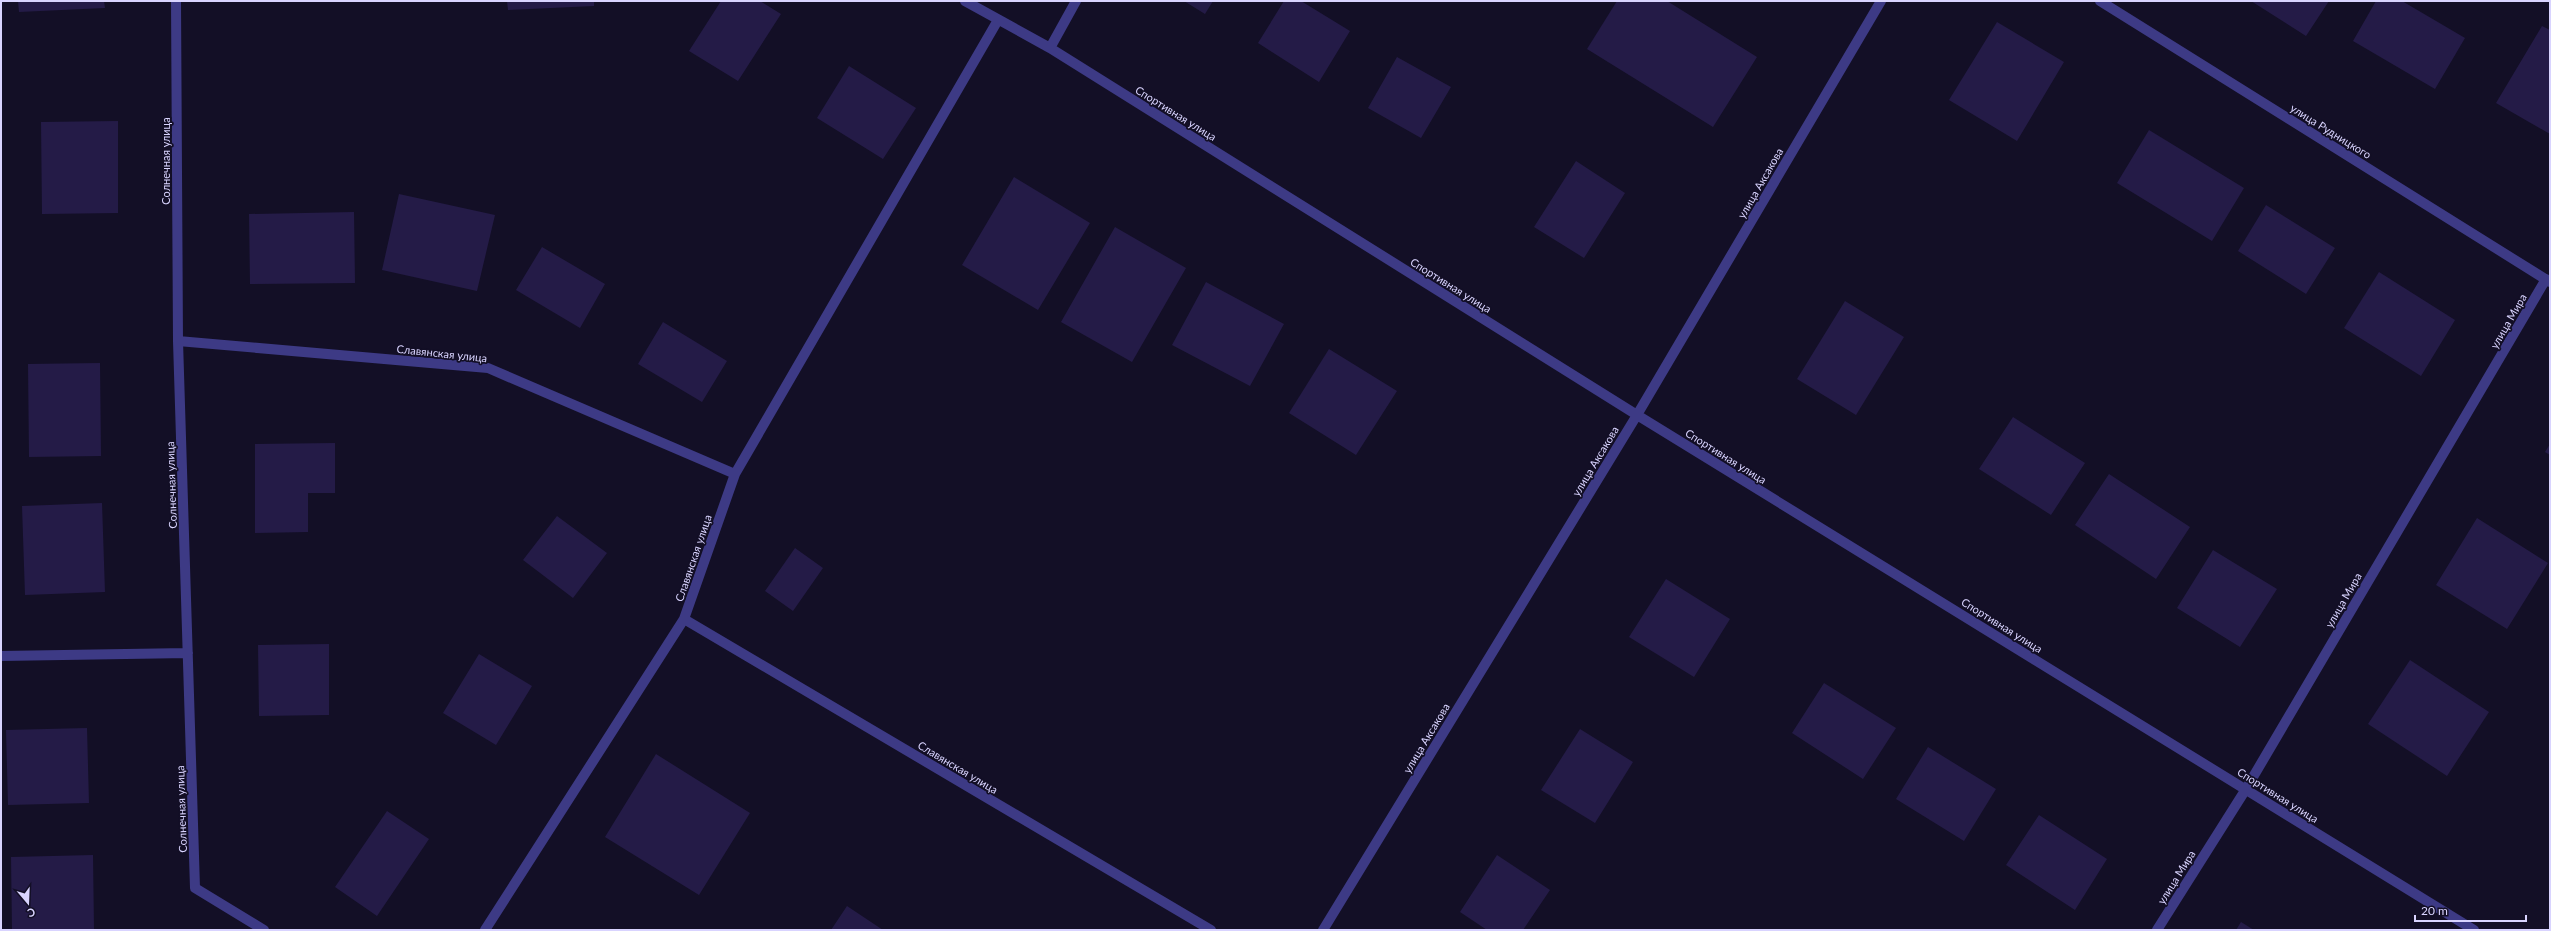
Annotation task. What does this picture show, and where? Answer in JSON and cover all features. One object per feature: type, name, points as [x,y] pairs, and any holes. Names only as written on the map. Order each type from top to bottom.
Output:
[{"type":"street","name":"Солнечная улица","points":[[176,1],[178,341],[196,888],[264,930]]},
{"type":"street","name":"Спортивная улица","points":[[965,1],[1050,48],[1637,416],[2474,930]]},
{"type":"street","points":[[1050,48],[1076,1]]},
{"type":"street","name":"улица Аксакова","points":[[1323,930],[1637,416],[1881,1]]},
{"type":"street","name":"улица Рудницкого","points":[[2100,1],[2548,281]]},
{"type":"street","points":[[735,474],[998,20]]},
{"type":"street","name":"улица Мира","points":[[2157,930],[2246,789],[2548,281]]},
{"type":"street","name":"Славянская улица","points":[[178,341],[488,368],[735,474],[684,619],[1211,930]]},
{"type":"street","points":[[485,930],[684,619]]},
{"type":"street","points":[[1,656],[188,653]]},
{"type":"building","points":[[18,1],[104,1],[105,8],[19,12]]},
{"type":"building","points":[[507,1],[594,1],[594,6],[508,10]]},
{"type":"building","points":[[721,1],[760,1],[781,14],[738,81],[689,51]]},
{"type":"building","points":[[1184,1],[1213,1],[1205,14]]},
{"type":"building","points":[[1284,1],[1301,1],[1350,31],[1319,82],[1258,43]]},
{"type":"building","points":[[1617,1],[1667,1],[1757,57],[1713,127],[1587,49]]},
{"type":"building","points":[[2251,1],[2329,1],[2306,36]]},
{"type":"building","points":[[2376,1],[2402,1],[2465,38],[2435,89],[2353,41]]},
{"type":"building","points":[[1997,22],[2064,62],[2017,141],[1949,100]]},
{"type":"building","points":[[2542,26],[2550,30],[2550,134],[2496,103]]},
{"type":"building","points":[[1397,57],[1451,87],[1421,138],[1368,108]]},
{"type":"building","points":[[849,66],[916,108],[883,159],[817,118]]},
{"type":"building","points":[[118,121],[118,213],[42,214],[41,122]]},
{"type":"building","points":[[2149,130],[2244,188],[2212,241],[2117,183]]},
{"type":"building","points":[[1576,161],[1625,193],[1584,258],[1534,227]]},
{"type":"building","points":[[1014,177],[1090,223],[1038,310],[962,265]]},
{"type":"building","points":[[399,194],[495,215],[477,291],[382,270]]},
{"type":"building","points":[[2266,205],[2335,248],[2306,294],[2238,251]]},
{"type":"building","points":[[354,212],[355,283],[250,284],[249,214]]},
{"type":"building","points":[[1115,227],[1186,268],[1132,362],[1061,322]]},
{"type":"building","points":[[542,247],[605,284],[580,328],[516,290]]},
{"type":"building","points":[[2379,272],[2455,320],[2421,376],[2344,328]]},
{"type":"building","points":[[1206,282],[1284,324],[1250,386],[1172,345]]},
{"type":"building","points":[[1845,301],[1904,337],[1856,415],[1797,379]]},
{"type":"building","points":[[663,322],[727,361],[702,402],[638,364]]},
{"type":"building","points":[[1329,349],[1397,391],[1356,455],[1289,413]]},
{"type":"building","points":[[100,363],[101,456],[29,457],[28,364]]},
{"type":"building","points":[[2013,417],[2085,463],[2051,515],[1979,469]]},
{"type":"building","points":[[335,443],[335,493],[308,493],[308,532],[255,533],[255,444]]},
{"type":"building","points":[[2550,444],[2550,455],[2545,452]]},
{"type":"building","points":[[2109,474],[2190,527],[2156,579],[2075,525]]},
{"type":"building","points":[[102,503],[105,592],[25,595],[22,506]]},
{"type":"building","points":[[557,516],[607,553],[573,598],[523,560]]},
{"type":"building","points":[[2477,518],[2548,563],[2507,629],[2436,585]]},
{"type":"building","points":[[795,548],[823,568],[793,611],[765,591]]},
{"type":"building","points":[[2213,550],[2277,589],[2240,647],[2177,608]]},
{"type":"building","points":[[1666,579],[1730,619],[1694,677],[1629,637]]},
{"type":"building","points":[[329,644],[329,715],[259,716],[258,645]]},
{"type":"building","points":[[479,654],[532,686],[496,745],[443,713]]},
{"type":"building","points":[[2410,660],[2489,712],[2447,776],[2368,724]]},
{"type":"building","points":[[1824,683],[1896,728],[1863,779],[1792,733]]},
{"type":"building","points":[[87,728],[89,803],[8,805],[6,730]]},
{"type":"building","points":[[1580,729],[1633,762],[1595,823],[1541,790]]},
{"type":"building","points":[[1928,747],[1996,789],[1964,841],[1896,799]]},
{"type":"building","points":[[656,754],[750,813],[699,895],[605,837]]},
{"type":"building","points":[[387,811],[429,839],[377,916],[335,887]]},
{"type":"building","points":[[2039,815],[2107,859],[2075,910],[2006,865]]},
{"type":"building","points":[[93,855],[94,929],[12,930],[11,857]]},
{"type":"building","points":[[1497,855],[1550,890],[1523,930],[1487,930],[1460,912]]},
{"type":"building","points":[[847,906],[883,930],[831,930]]},
{"type":"building","points":[[2241,922],[2254,930],[2236,930]]}]
